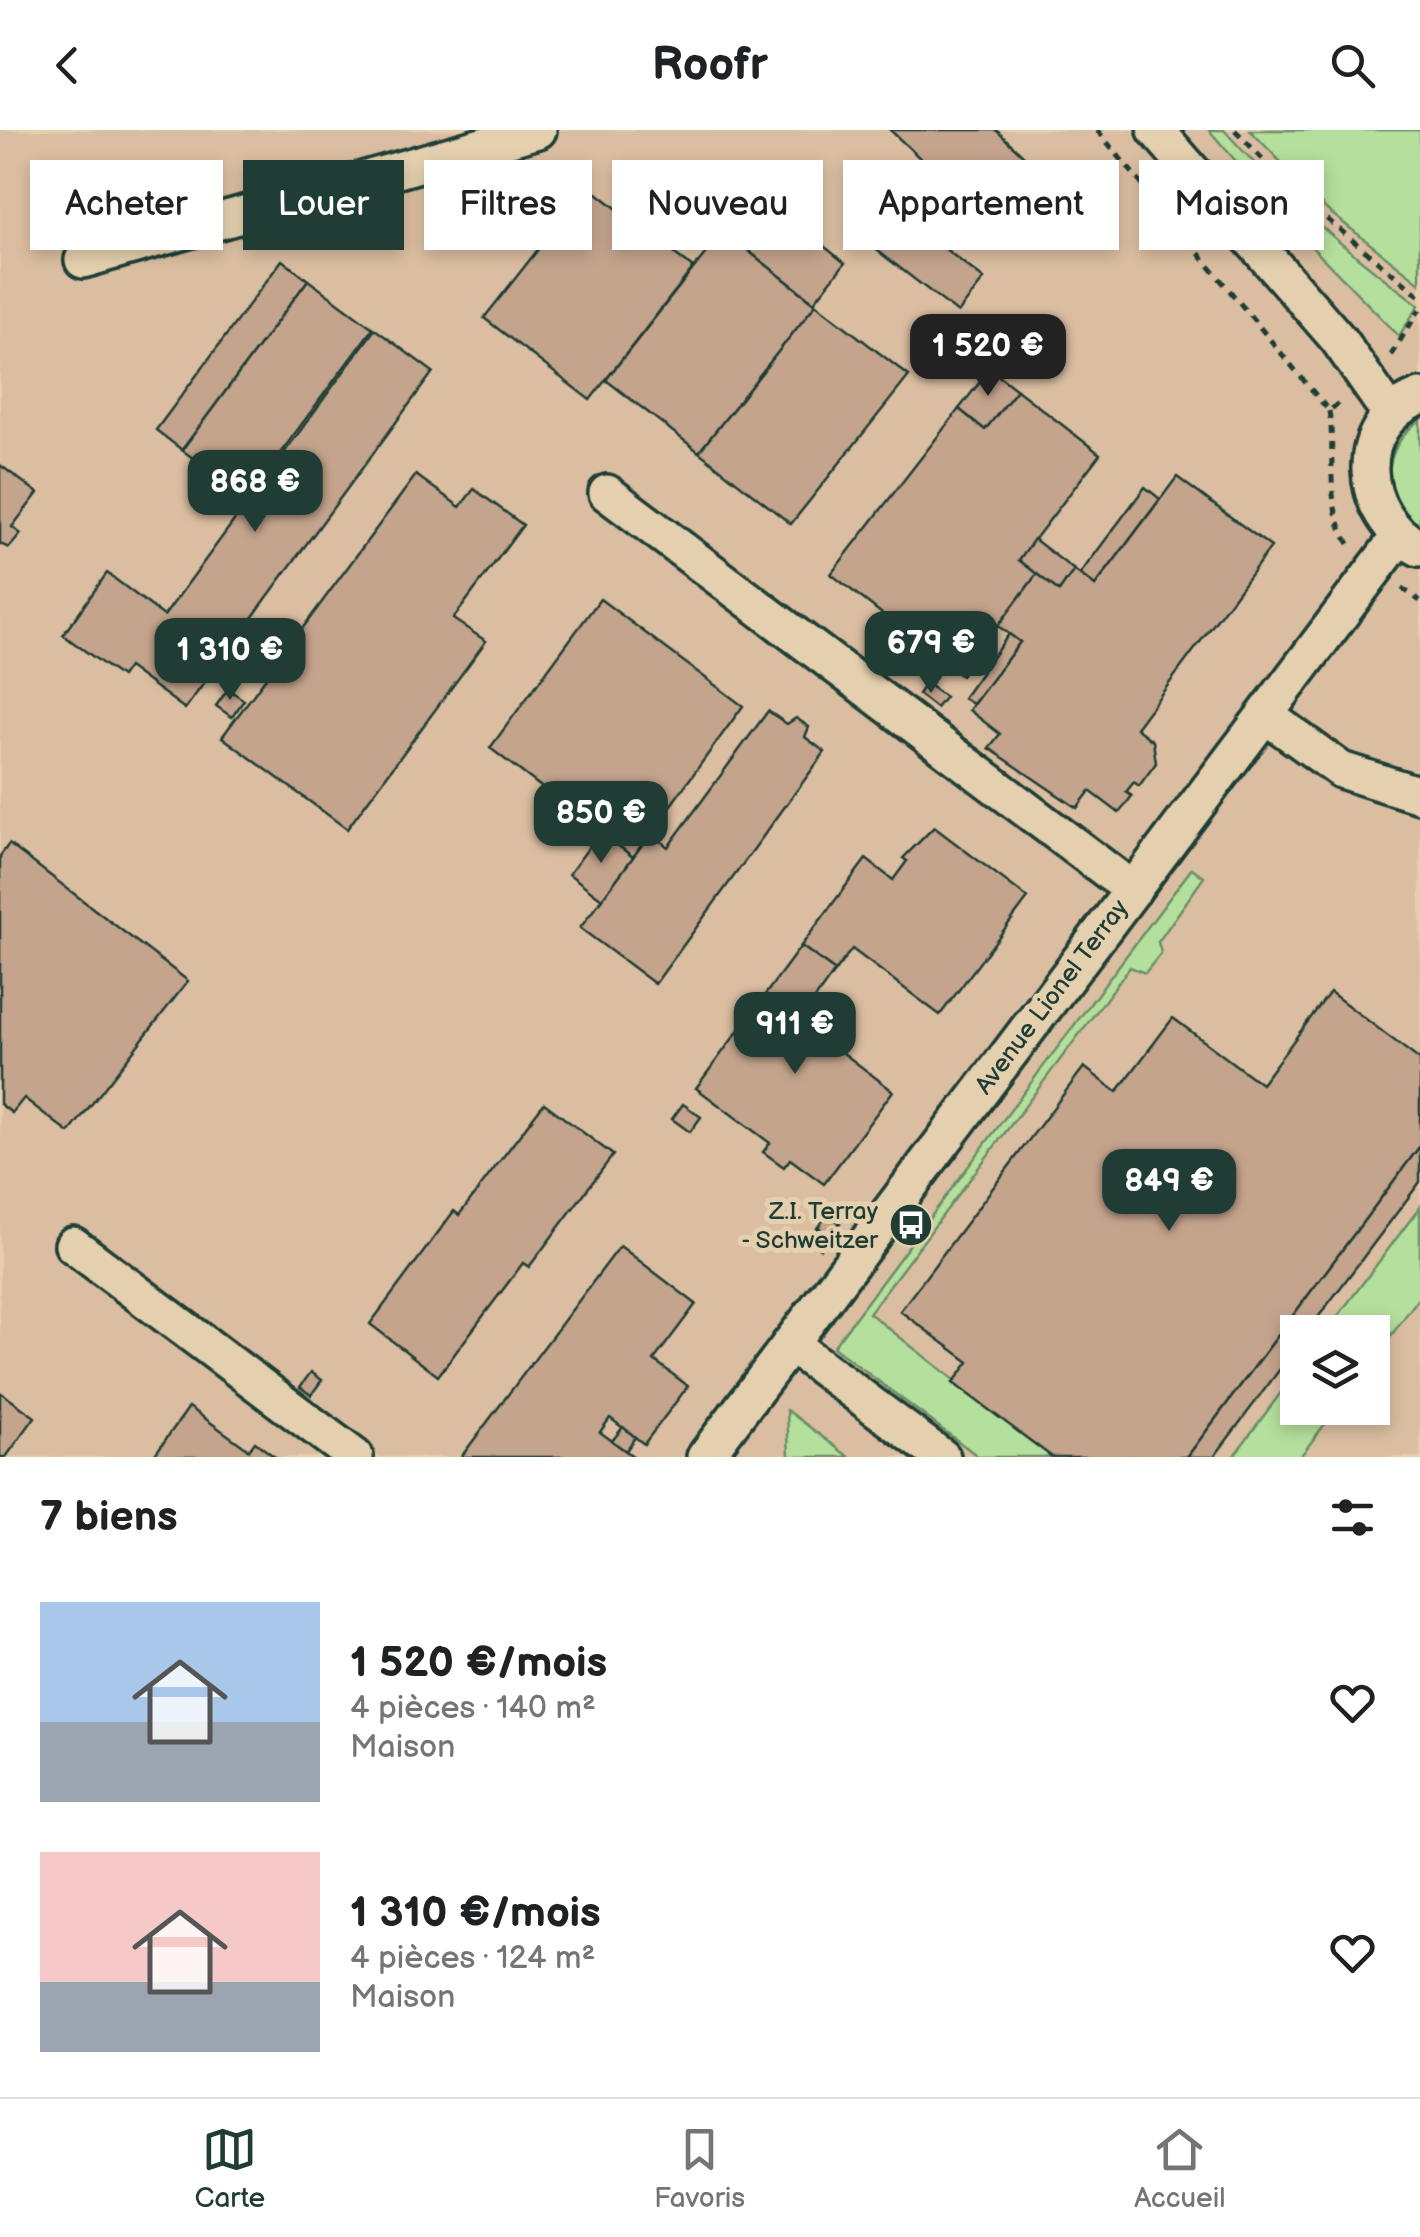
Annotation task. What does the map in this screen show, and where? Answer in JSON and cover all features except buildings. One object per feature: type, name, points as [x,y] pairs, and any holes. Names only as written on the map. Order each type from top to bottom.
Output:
[{"type":"street","points":[[82,260],[538,130]]},
{"type":"street","points":[[1156,130],[1338,339],[1406,406],[1376,438],[1369,478],[1381,516],[1410,542]]},
{"type":"street","points":[[607,492],[1133,890]]},
{"type":"street","name":"Avenue Lionel Terray","points":[[705,1457],[1265,714],[1410,542]]},
{"type":"street","points":[[1265,714],[1341,770],[1420,795]]},
{"type":"street","points":[[73,1245],[355,1457]]},
{"type":"street","points":[[790,1344],[942,1457]]},
{"type":"path","points":[[1235,130],[1293,192],[1420,296]]},
{"type":"shaded area","points":[[0,130],[1420,130],[1420,1457],[0,1457]]},
{"type":"green space","points":[[1209,130],[1224,130],[1252,160],[1235,160]]},
{"type":"green space","points":[[1250,130],[1420,130],[1420,283],[1324,207],[1324,160],[1279,160]]},
{"type":"green space","points":[[1324,229],[1419,305],[1399,336],[1315,250],[1324,250]]},
{"type":"green space","points":[[1420,420],[1420,526],[1396,503],[1389,474],[1398,444]]},
{"type":"green space","points":[[1192,868],[1204,877],[1158,942],[1161,953],[1145,973],[1130,967],[869,1313],[1052,1457],[979,1457],[833,1347]]},
{"type":"green space","points":[[1420,1207],[1420,1296],[1390,1337],[1390,1315],[1339,1315]]},
{"type":"green space","points":[[1280,1394],[1280,1425],[1324,1425],[1300,1457],[1233,1457]]},
{"type":"green space","points":[[787,1410],[849,1457],[789,1457]]},
{"type":"place","name":"Z.I. Terray - Schweitzer","points":[[911,1225]]}]
